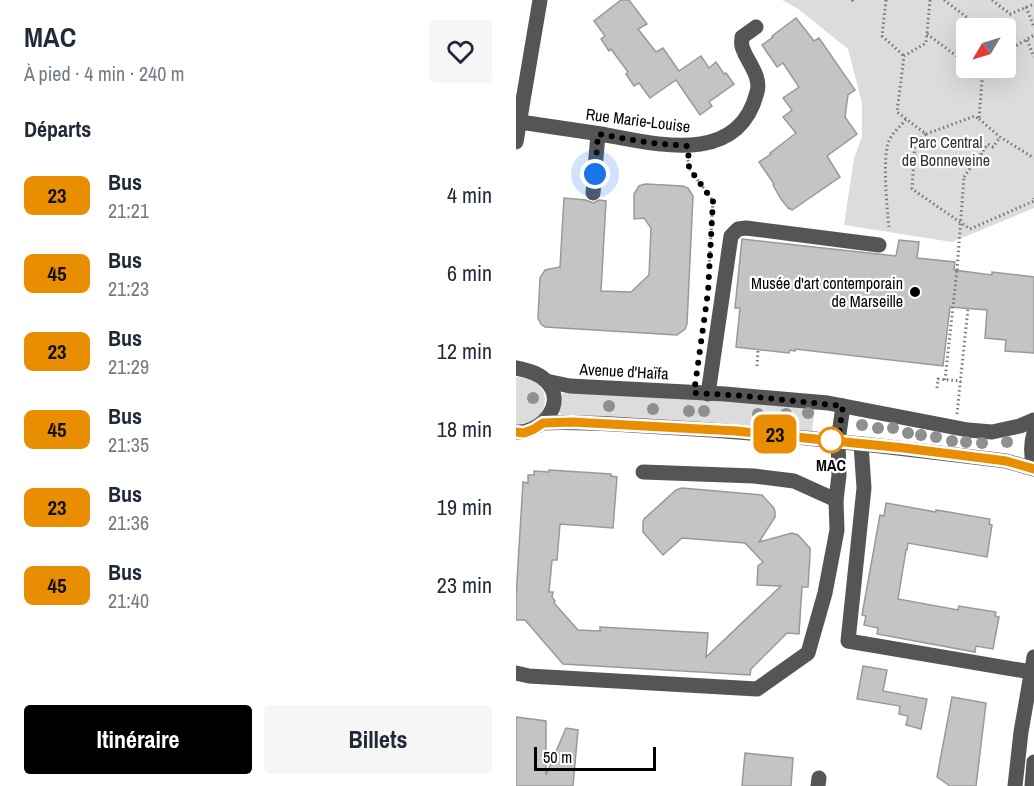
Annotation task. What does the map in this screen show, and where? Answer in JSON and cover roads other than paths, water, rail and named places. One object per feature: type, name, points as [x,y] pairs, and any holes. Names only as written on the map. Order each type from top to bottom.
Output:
[{"type":"street","points":[[516,142],[540,0]]},
{"type":"street","name":"Rue Marie-Louise","points":[[520,122],[651,143],[688,146],[712,142],[730,134],[748,117],[758,89],[758,78],[741,47],[742,37],[756,27]]},
{"type":"street","points":[[593,194],[598,134]]},
{"type":"street","points":[[708,393],[731,236],[738,229],[746,228],[879,245]]},
{"type":"street","name":"Avenue d'Haïfa","points":[[516,368],[537,375],[546,381],[570,386],[708,393],[843,406],[918,421],[992,432],[1020,426],[1034,420]]},
{"type":"street","points":[[516,432],[524,433],[534,429],[551,414],[554,398],[546,381]]},
{"type":"street","points":[[516,673],[529,676],[757,689],[808,653],[825,593],[837,530],[838,441],[843,406]]},
{"type":"street","points":[[543,423],[572,422],[736,431],[1006,461],[1034,469],[1031,455],[1034,433]]},
{"type":"street","points":[[861,444],[864,488],[848,641],[1031,672]]},
{"type":"street","points":[[643,472],[754,476],[794,481],[836,500]]},
{"type":"street","points":[[1015,786],[1021,732],[1034,657]]},
{"type":"street","points":[[1032,786],[1034,762]]},
{"type":"place","name":"Musée d'art contemporain de Marseille","points":[[915,292]]},
{"type":"place","name":"MAC","points":[[831,440]]},
{"type":"park label","name":"Parc Central de Bonneveine","points":[[946,151]]}]
